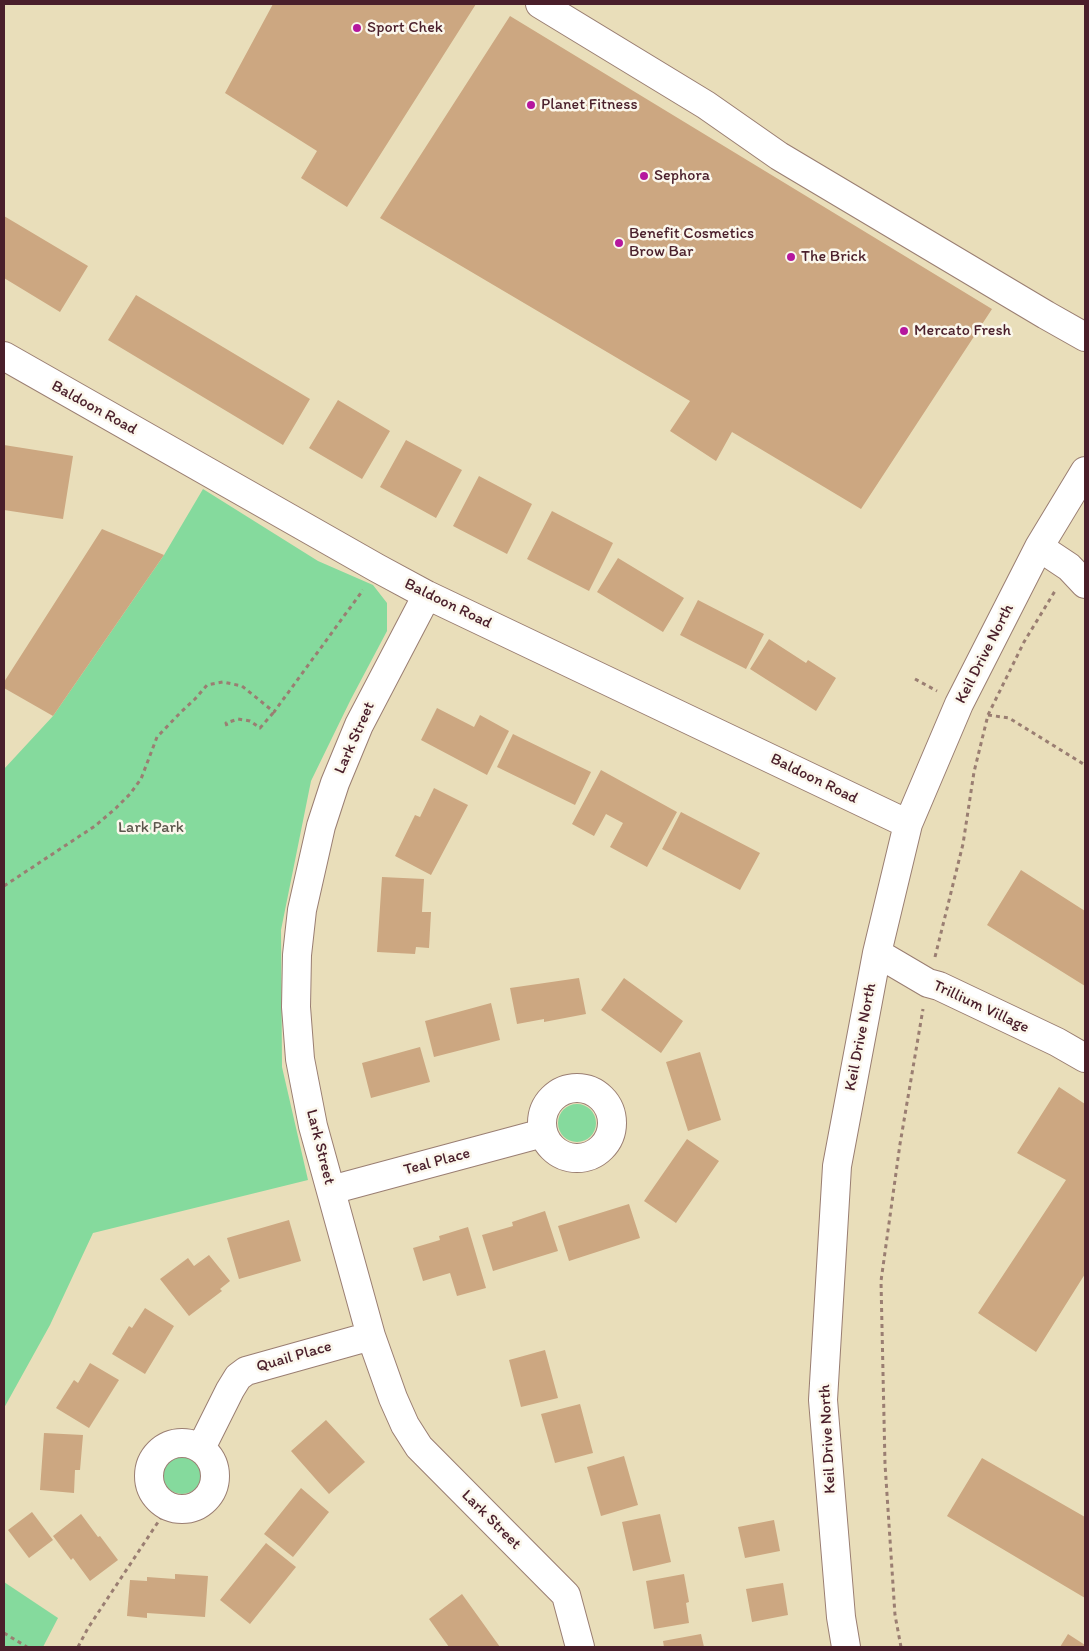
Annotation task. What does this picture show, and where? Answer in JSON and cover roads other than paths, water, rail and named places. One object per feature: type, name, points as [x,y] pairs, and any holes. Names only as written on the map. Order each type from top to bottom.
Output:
[{"type":"street","points":[[540,4],[706,106],[779,156],[1085,337]]},
{"type":"street","name":"Baldoon Road","points":[[4,356],[427,595],[908,824]]},
{"type":"street","name":"Keil Drive North","points":[[846,1647],[841,1616],[823,1400],[837,1166],[877,953],[908,824],[959,704],[1039,547],[1085,471]]},
{"type":"street","points":[[1039,547],[1077,575]]},
{"type":"street","name":"Lark Street","points":[[427,595],[385,672],[359,725],[335,782],[320,826],[302,910],[297,955],[296,989],[300,1059],[313,1126],[371,1336],[393,1398],[405,1425],[419,1448],[566,1595],[580,1647]]},
{"type":"street","name":"Trillium Village","points":[[877,953],[928,983],[939,986],[1007,1018],[1085,1058]]},
{"type":"street","name":"Teal Place","points":[[331,1190],[543,1133]]},
{"type":"street","name":"Quail Place","points":[[200,1448],[230,1390],[238,1377],[246,1371],[371,1336]]},
{"type":"street","points":[[179,1443],[190,1444],[200,1448],[209,1456],[214,1466],[216,1477],[214,1488],[208,1498],[195,1507],[178,1510],[168,1507],[159,1500],[150,1486],[149,1470],[153,1460],[164,1448],[179,1443]]},
{"type":"place","name":"Sport Chek","points":[[357,28]]},
{"type":"place","name":"Planet Fitness","points":[[531,105]]},
{"type":"place","name":"Sephora","points":[[644,176]]},
{"type":"place","name":"Benefit Cosmetics Brow Bar","points":[[619,243]]},
{"type":"place","name":"The Brick","points":[[791,257]]},
{"type":"place","name":"Mercato Fresh","points":[[904,331]]},
{"type":"park label","name":"Lark Park","points":[[151,828]]}]
